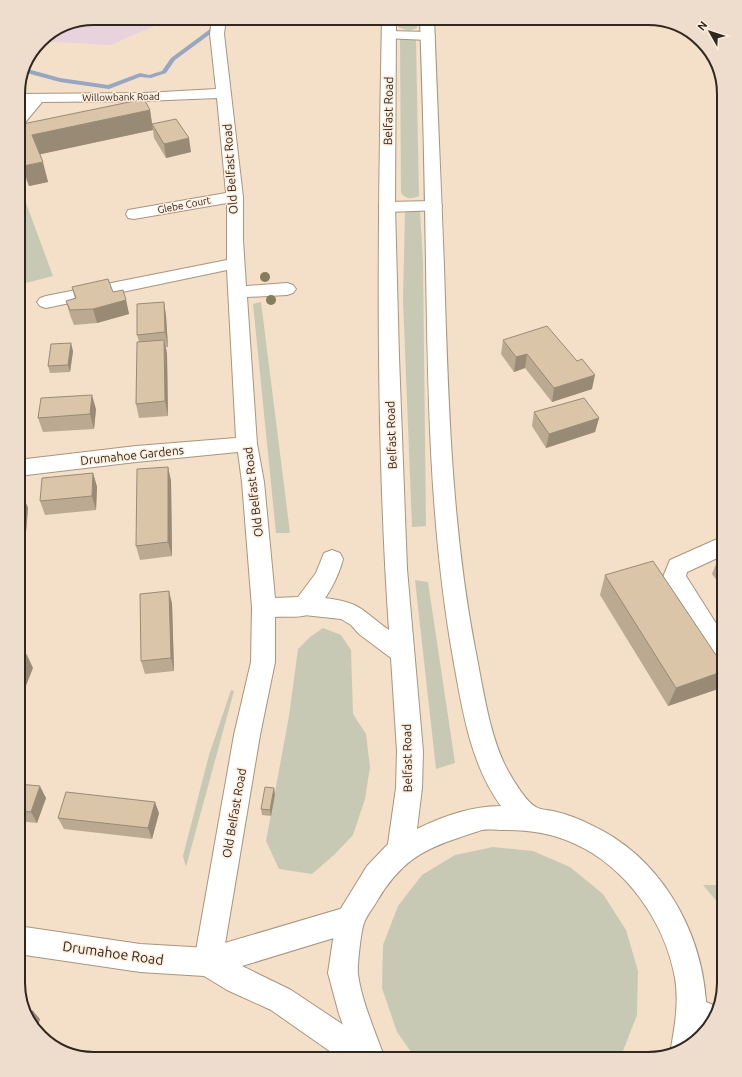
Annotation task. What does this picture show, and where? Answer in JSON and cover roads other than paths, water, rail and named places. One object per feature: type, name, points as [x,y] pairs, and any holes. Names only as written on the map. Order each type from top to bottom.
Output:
[{"type":"main road","name":"Old Belfast Road","points":[[208,962],[248,735],[263,662],[264,608],[254,482],[247,444],[234,240],[235,197],[217,34],[218,25]]},
{"type":"main road","points":[[389,26],[427,27],[434,206],[436,371],[441,471],[454,597],[469,676],[493,768],[506,793],[528,818]]},
{"type":"main road","name":"Belfast Road","points":[[389,26],[387,207],[394,543],[401,652],[410,751],[409,788],[401,850]]},
{"type":"main road","name":"Willowbank Road","points":[[25,98],[144,97],[224,93]]},
{"type":"main road","points":[[25,114],[38,98]]},
{"type":"main road","name":"Glebe Court","points":[[134,214],[204,201],[235,197]]},
{"type":"main road","points":[[387,207],[434,206]]},
{"type":"main road","points":[[46,302],[236,263]]},
{"type":"main road","points":[[238,292],[287,289]]},
{"type":"main road","name":"Drumahoe Gardens","points":[[25,467],[129,455],[247,444]]},
{"type":"main road","points":[[717,548],[678,566],[674,577],[717,645]]},
{"type":"main road","points":[[304,606],[320,589],[329,572],[332,559]]},
{"type":"main road","points":[[264,608],[304,606],[346,610],[359,618],[367,627],[401,652]]},
{"type":"main road","points":[[366,1052],[343,973],[350,920],[377,875],[401,850],[440,831],[482,818],[528,818],[556,824],[583,834],[609,850],[632,869],[653,892],[670,919],[682,948],[690,979],[703,1016],[692,1036]]},
{"type":"main road","name":"Drumahoe Road","points":[[25,941],[140,958],[208,962],[350,920]]},
{"type":"main road","name":"Drumahoe Road","points":[[208,962],[237,980],[281,1000],[358,1052]]},
{"type":"waterway","points":[[29,72],[60,80],[109,87],[140,75],[149,77],[164,72],[173,59],[219,25]]}]
